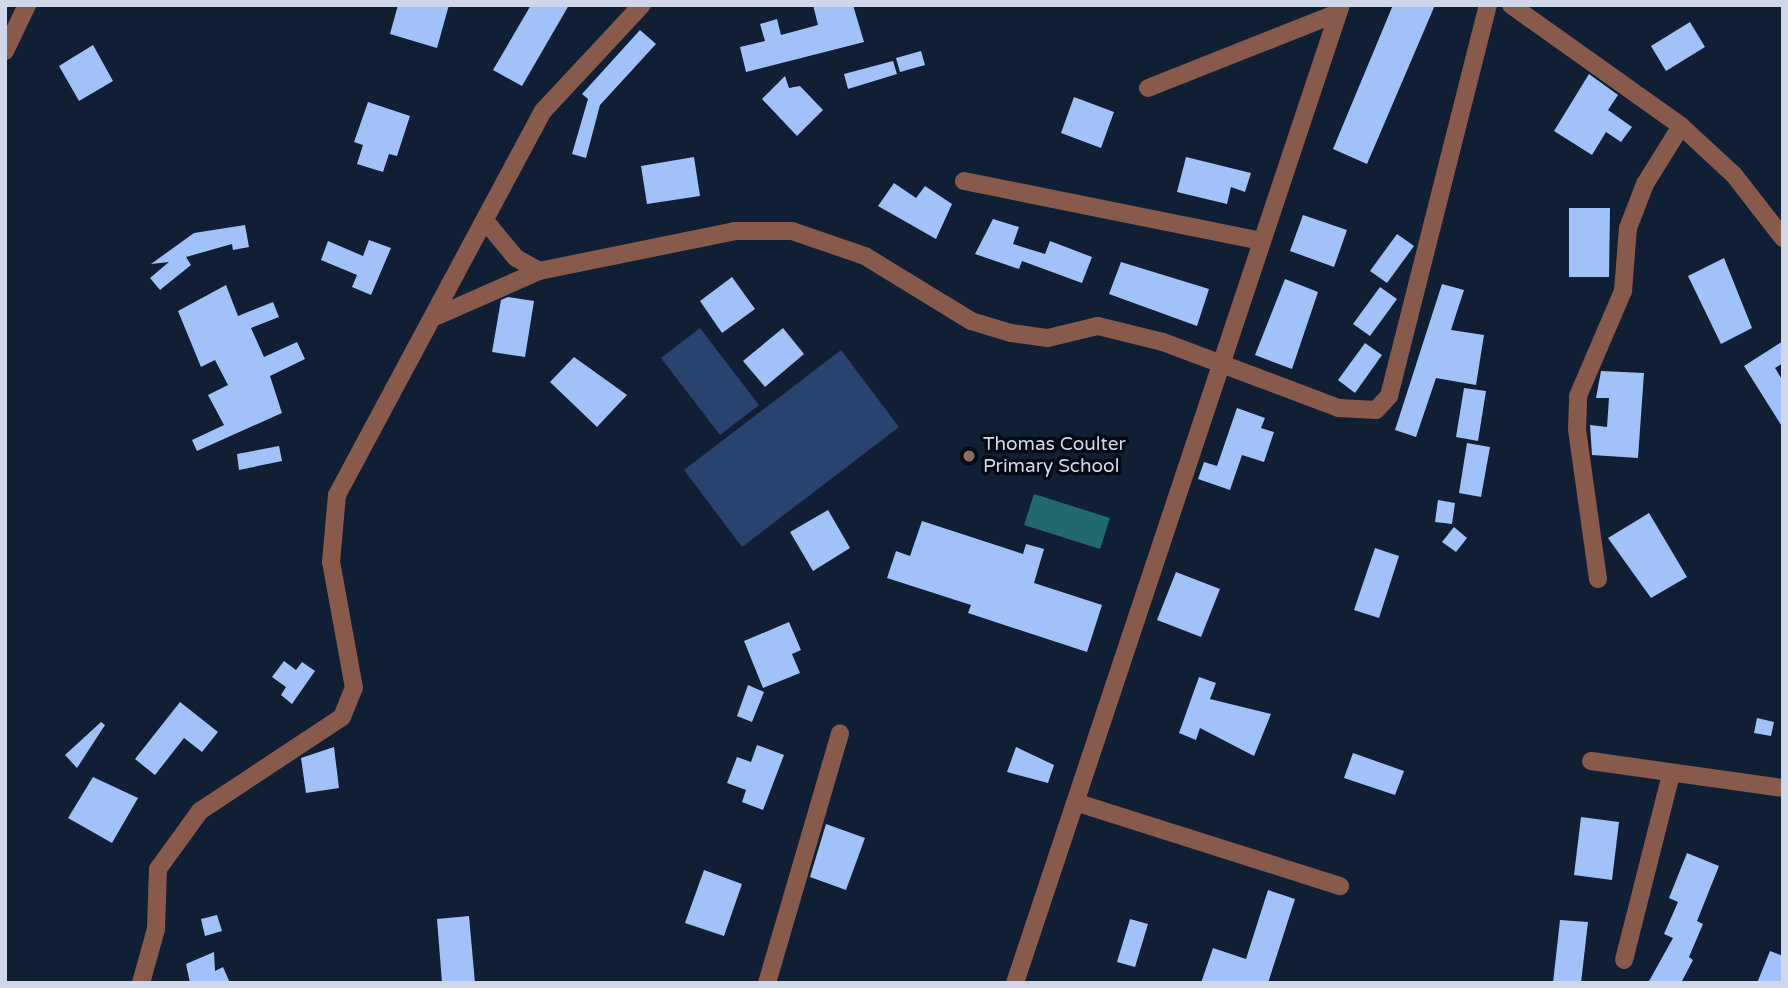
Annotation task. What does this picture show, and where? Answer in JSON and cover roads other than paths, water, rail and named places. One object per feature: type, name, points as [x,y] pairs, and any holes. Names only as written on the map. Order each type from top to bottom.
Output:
[{"type":"street","points":[[5,51],[27,5]]},
{"type":"street","points":[[141,983],[156,929],[158,869],[200,811],[342,717],[354,688],[331,562],[337,495],[487,223],[543,111],[642,5]]},
{"type":"street","points":[[437,316],[539,271],[735,231],[792,231],[865,256],[971,321],[1048,338],[1098,327],[1220,363],[1359,413],[1376,410],[1390,396],[1488,5]]},
{"type":"street","points":[[1511,5],[1681,126],[1734,175],[1783,239]]},
{"type":"street","points":[[1148,88],[1338,9]]},
{"type":"street","points":[[1015,983],[1078,803],[1338,9]]},
{"type":"street","points":[[1598,579],[1577,430],[1578,396],[1623,291],[1628,228],[1645,184],[1681,126]]},
{"type":"street","points":[[964,181],[1262,241]]},
{"type":"street","points":[[487,223],[516,258],[539,271]]},
{"type":"street","points":[[766,983],[840,733]]},
{"type":"street","points":[[1591,761],[1783,788]]},
{"type":"street","points":[[1624,960],[1671,774]]},
{"type":"street","points":[[1078,803],[1340,886]]},
{"type":"place","name":"Thomas Coulter Primary School","points":[[969,456]]}]
